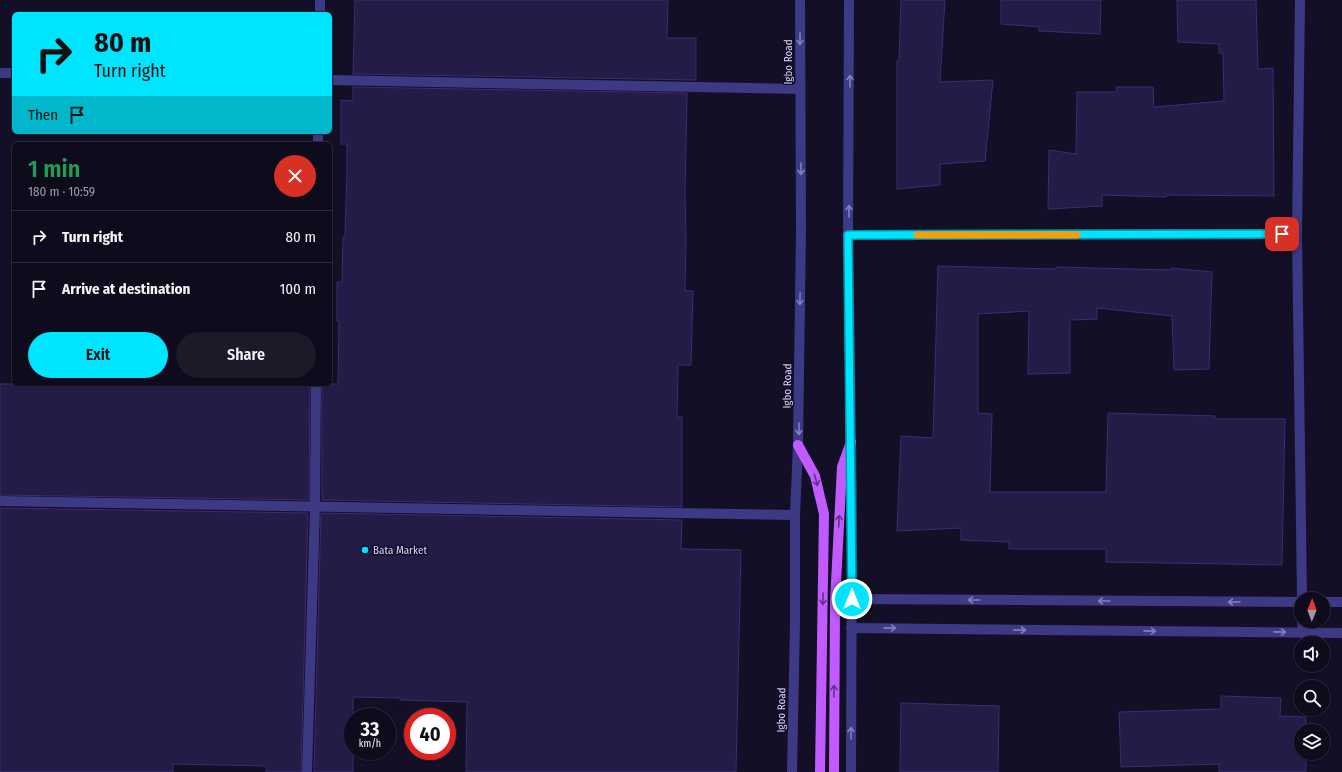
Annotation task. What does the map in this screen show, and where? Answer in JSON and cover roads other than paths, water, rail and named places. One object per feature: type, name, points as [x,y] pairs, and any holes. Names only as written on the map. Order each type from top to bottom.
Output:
[{"type":"main road","points":[[834,772],[835,602],[837,560],[842,468],[851,442]]},
{"type":"main road","points":[[798,445],[815,476],[824,514],[820,772]]},
{"type":"street","points":[[320,0],[320,12]]},
{"type":"street","name":"Igbo Road","points":[[792,772],[795,623],[795,515],[798,445],[801,229],[800,0]]},
{"type":"street","points":[[849,0],[848,235],[852,599],[851,772]]},
{"type":"street","points":[[1300,0],[1297,234],[1302,592]]},
{"type":"street","points":[[0,73],[12,73]]},
{"type":"street","points":[[332,80],[800,89]]},
{"type":"street","points":[[848,235],[1297,234]]},
{"type":"street","points":[[307,772],[316,507],[316,386]]},
{"type":"street","points":[[0,501],[795,515]]},
{"type":"street","points":[[852,599],[1294,602]]},
{"type":"street","points":[[1330,602],[1342,602]]},
{"type":"street","points":[[851,628],[1342,633]]},
{"type":"street","points":[[1302,628],[1302,633]]},
{"type":"place","name":"Bata Market","points":[[365,550]]}]
